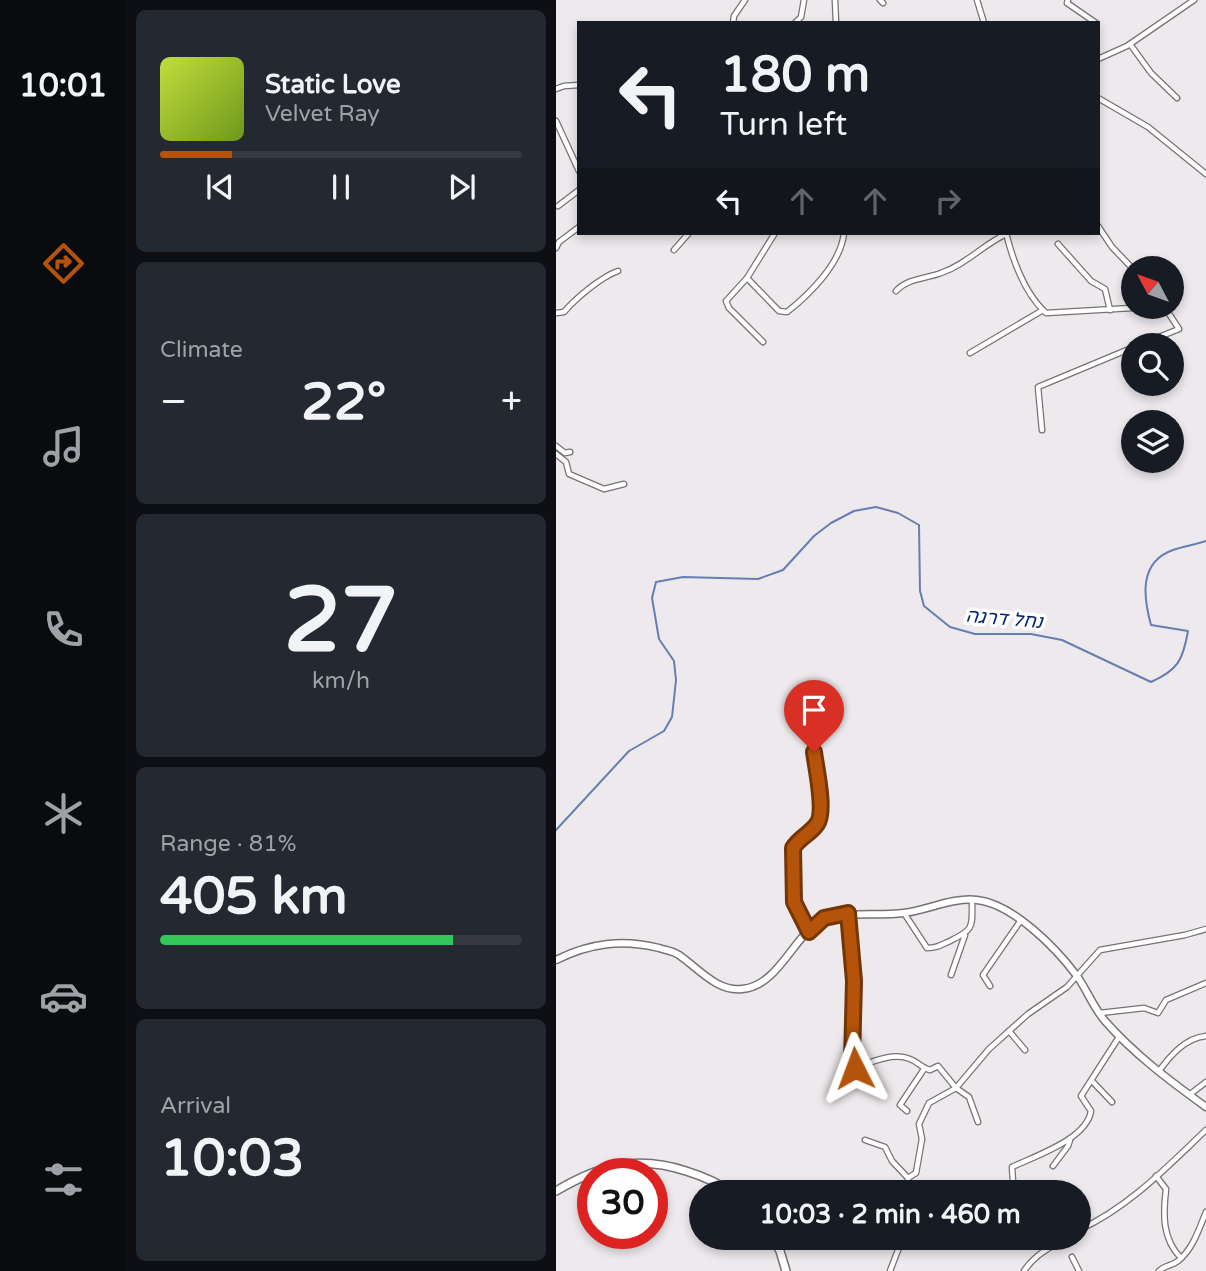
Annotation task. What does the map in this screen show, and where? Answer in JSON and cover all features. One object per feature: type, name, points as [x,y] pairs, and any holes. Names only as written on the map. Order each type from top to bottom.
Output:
[{"type":"main road","points":[[556,1191],[592,1172],[624,1163],[673,1167],[709,1180]]},
{"type":"main road","points":[[779,1250],[786,1271]]},
{"type":"street","points":[[733,21],[745,0]]},
{"type":"street","points":[[797,21],[801,17],[804,0]]},
{"type":"street","points":[[835,0],[837,21]]},
{"type":"street","points":[[977,0],[983,21]]},
{"type":"street","points":[[1068,0],[1067,3],[1093,21]]},
{"type":"street","points":[[1100,58],[1130,44],[1194,0]]},
{"type":"street","points":[[1130,44],[1151,73],[1177,98]]},
{"type":"street","points":[[1100,50],[1106,55]]},
{"type":"street","points":[[556,89],[577,85]]},
{"type":"street","points":[[1100,98],[1148,127],[1205,174]]},
{"type":"street","points":[[556,121],[577,167]]},
{"type":"street","points":[[558,206],[577,192]]},
{"type":"street","points":[[556,248],[559,242],[577,228]]},
{"type":"street","points":[[1100,229],[1121,256]]},
{"type":"street","points":[[674,250],[687,235]]},
{"type":"street","points":[[762,342],[726,305],[747,278],[774,235]]},
{"type":"street","points":[[747,278],[779,311],[787,312],[834,262],[842,246],[844,235]]},
{"type":"street","points":[[896,291],[910,281],[947,270],[1003,235]]},
{"type":"street","points":[[1007,235],[1018,272],[1043,310],[1050,314],[1121,309]]},
{"type":"street","points":[[1058,244],[1091,281],[1105,289],[1110,310]]},
{"type":"street","points":[[556,313],[564,312],[574,301],[618,271]]},
{"type":"street","points":[[970,352],[1043,310]]},
{"type":"street","points":[[1169,333],[1179,329],[1172,319]]},
{"type":"street","points":[[1042,430],[1038,387],[1121,352]]},
{"type":"street","points":[[556,446],[565,453],[570,452]]},
{"type":"street","points":[[556,454],[566,462],[568,474],[604,489],[624,484]]},
{"type":"street","points":[[809,932],[794,902],[793,848],[797,841],[816,826],[821,816],[814,752]]},
{"type":"street","points":[[556,960],[596,945],[636,943],[676,952],[724,987],[744,989],[770,977],[824,918],[848,913],[904,913],[972,900],[991,903],[1021,920],[1076,976],[1099,1013],[1120,1036],[1205,1107]]},
{"type":"street","points":[[951,975],[966,934],[971,928],[972,900]]},
{"type":"street","points":[[848,913],[854,981],[852,1060],[855,1068],[877,1059],[904,1057],[924,1069],[930,1070],[938,1066],[956,1088],[969,1097],[978,1122]]},
{"type":"street","points":[[904,913],[927,948],[935,948],[966,934]]},
{"type":"street","points":[[990,986],[983,975],[1021,920]]},
{"type":"street","points":[[865,1140],[885,1147],[892,1161],[908,1178],[916,1173],[922,1139],[919,1124],[929,1103],[956,1088],[968,1072],[1009,1031],[1067,986],[1094,955],[1104,949],[1205,929]]},
{"type":"street","points":[[1099,1013],[1145,1008],[1158,1013],[1166,1000],[1205,983]]},
{"type":"street","points":[[1009,1031],[1025,1050]]},
{"type":"street","points":[[1013,1180],[1012,1167],[1070,1139],[1090,1119],[1091,1111],[1081,1096],[1120,1036]]},
{"type":"street","points":[[1159,1071],[1173,1053],[1196,1038],[1205,1036]]},
{"type":"street","points":[[907,1111],[900,1105],[924,1069]]},
{"type":"street","points":[[1092,1081],[1112,1102]]},
{"type":"street","points":[[1189,1095],[1205,1082]]},
{"type":"street","points":[[1091,1225],[1122,1206],[1205,1130]]},
{"type":"street","points":[[1053,1166],[1070,1139]]},
{"type":"street","points":[[1156,1176],[1166,1188],[1162,1211],[1169,1243],[1181,1258]]},
{"type":"street","points":[[1159,1271],[1177,1263],[1181,1258],[1199,1232],[1205,1212]]},
{"type":"street","points":[[890,1271],[898,1250]]},
{"type":"street","points":[[1024,1271],[1044,1250]]},
{"type":"street","points":[[1072,1257],[1079,1271]]},
{"type":"waterway","name":"נחל דרגה","points":[[556,830],[629,751],[664,731],[672,717],[676,680],[674,661],[659,639],[652,598],[656,582],[683,577],[758,579],[783,570],[814,536],[831,523],[854,511],[876,507],[898,513],[919,525],[920,591],[924,606],[950,627],[975,634],[1031,634],[1062,640],[1151,682],[1178,663],[1188,631],[1151,625],[1145,592],[1149,571],[1162,555],[1206,541]]},
{"type":"route","points":[[814,752],[821,816],[816,826],[797,841],[793,848],[794,902],[809,932],[824,918],[848,913],[854,981],[852,1060],[855,1068]]}]
